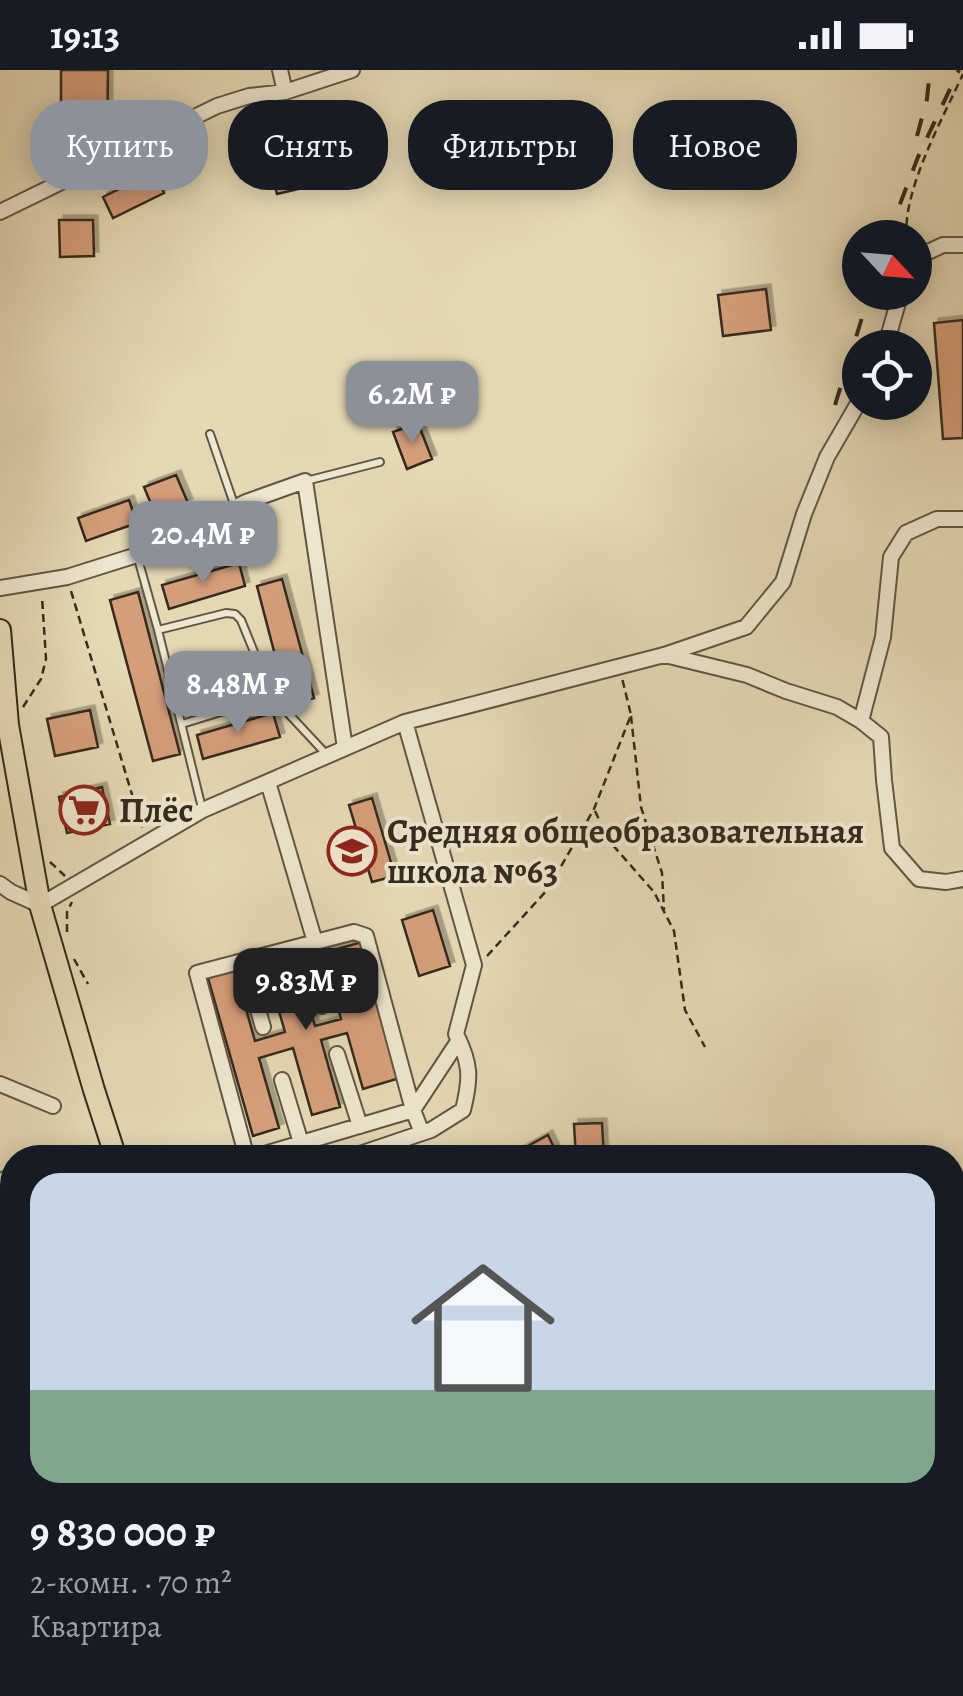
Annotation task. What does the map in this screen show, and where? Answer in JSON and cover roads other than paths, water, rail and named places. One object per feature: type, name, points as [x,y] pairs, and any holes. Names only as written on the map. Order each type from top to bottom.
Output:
[{"type":"main road","points":[[0,630],[8,725],[40,906],[112,1145]]},
{"type":"street","points":[[280,70],[285,92]]},
{"type":"street","points":[[0,212],[216,106],[249,96],[285,92],[352,70]]},
{"type":"street","points":[[932,250],[942,245],[963,245]]},
{"type":"street","points":[[0,884],[40,906],[203,810],[404,722],[664,655],[746,627],[783,582],[804,514],[849,420]]},
{"type":"street","points":[[0,588],[67,577],[137,556],[236,508],[305,481],[345,748]]},
{"type":"street","points":[[861,721],[883,637],[891,557],[906,532],[938,520],[963,519]]},
{"type":"street","points":[[664,655],[747,675],[837,707],[861,721],[881,736],[892,848],[918,879],[963,879]]},
{"type":"street","points":[[386,1145],[422,1133],[463,1110],[470,1083],[468,1058],[456,1034],[474,966],[404,722]]},
{"type":"street","points":[[268,782],[322,1006]]},
{"type":"street","points":[[245,1145],[197,973],[354,932],[366,936],[422,1133]]},
{"type":"street","points":[[244,961],[263,1026]]},
{"type":"street","points":[[294,1145],[413,1110],[459,1040]]},
{"type":"street","points":[[337,1054],[360,1126]]},
{"type":"street","points":[[282,1080],[301,1143]]},
{"type":"street","points":[[0,1084],[54,1106]]},
{"type":"lane","points":[[210,434],[236,508]]},
{"type":"lane","points":[[305,481],[380,462]]},
{"type":"lane","points":[[137,556],[203,810]]},
{"type":"lane","points":[[158,630],[235,614],[241,620],[272,696],[328,756]]},
{"type":"lane","points":[[182,724],[272,696]]},
{"type":"railway","points":[[917,136],[930,70]]},
{"type":"railway","points":[[894,220],[959,70]]},
{"type":"railway","points":[[835,405],[864,310]]},
{"type":"place","name":"Плёс","points":[[84,810]]},
{"type":"place","name":"Средняя общеобразовательная школа №63","points":[[352,851]]}]
